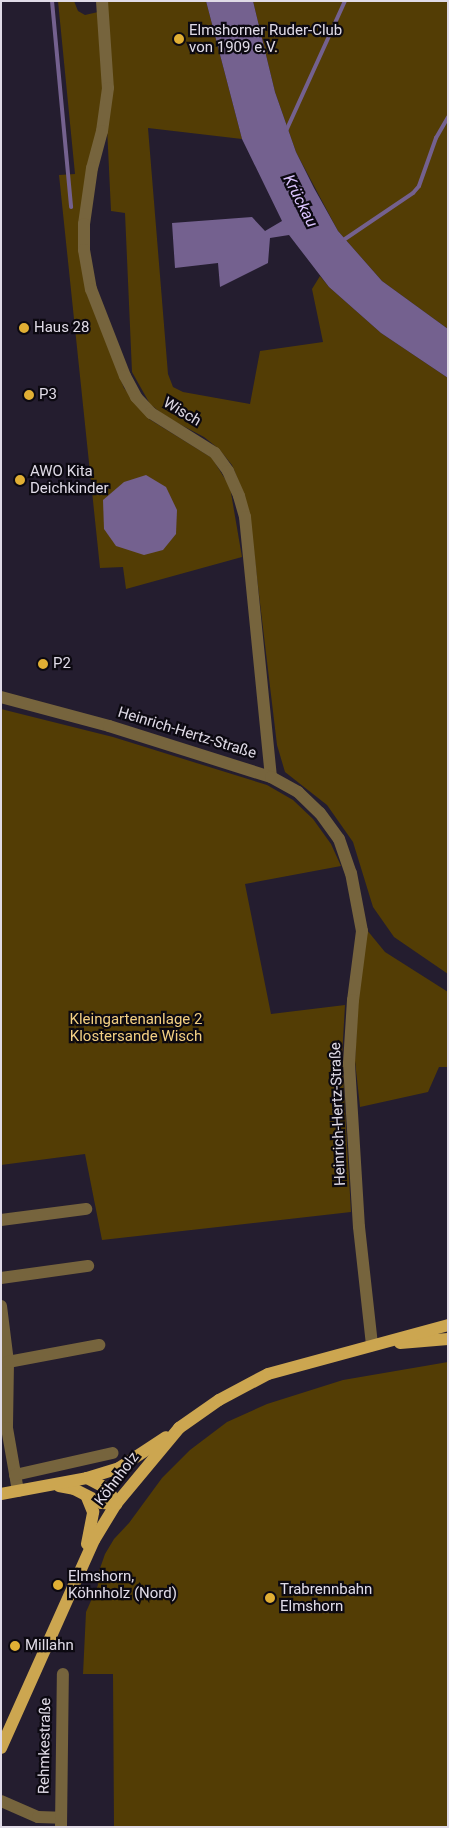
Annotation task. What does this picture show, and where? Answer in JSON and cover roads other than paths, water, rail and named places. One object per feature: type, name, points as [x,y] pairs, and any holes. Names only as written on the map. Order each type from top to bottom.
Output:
[{"type":"main road","points":[[372,1345],[448,1325]]},
{"type":"main road","points":[[372,1345],[448,1339]]},
{"type":"main road","name":"Köhnholz","points":[[1,1748],[94,1540],[116,1504],[179,1428],[219,1400],[268,1374],[372,1345]]},
{"type":"main road","points":[[1,1494],[86,1478],[119,1468],[179,1428]]},
{"type":"main road","points":[[86,1478],[102,1486],[110,1493],[116,1504]]},
{"type":"main road","points":[[49,1485],[74,1489],[102,1503],[116,1504]]},
{"type":"main road","points":[[80,1570],[90,1533],[93,1512],[87,1497]]},
{"type":"street","name":"Wisch","points":[[102,1],[109,74],[106,110],[92,168],[84,224],[84,250],[91,289],[125,376],[136,397],[151,412],[215,453],[228,471],[239,496],[245,517],[271,777]]},
{"type":"street","name":"Heinrich-Hertz-Straße","points":[[1,697],[109,726],[271,777],[298,792],[320,812],[339,839],[351,873],[362,931],[353,1000],[349,1064],[359,1227],[372,1345]]},
{"type":"street","points":[[1,1220],[86,1209]]},
{"type":"street","points":[[1,1278],[88,1266]]},
{"type":"street","points":[[1,1306],[8,1362],[7,1428],[18,1491]]},
{"type":"street","points":[[8,1362],[99,1345]]},
{"type":"street","points":[[15,1475],[113,1453]]},
{"type":"street","name":"Rehmkestraße","points":[[1,1801],[38,1817],[61,1822],[62,1674]]},
{"type":"water","name":"Krückau","points":[[206,1],[253,1],[275,92],[296,152],[314,188],[338,231],[382,281],[448,329],[448,378],[381,333],[329,287],[289,235],[270,238],[268,263],[220,287],[218,263],[175,268],[172,223],[252,217],[265,231],[282,221],[242,139]]},
{"type":"water","points":[[146,475],[166,487],[177,510],[176,534],[163,550],[144,555],[116,546],[104,529],[103,500],[124,482]]},
{"type":"waterway","points":[[52,1],[71,207]]},
{"type":"waterway","points":[[286,131],[345,1]]},
{"type":"waterway","points":[[342,241],[413,193],[419,186],[436,138],[448,117]]},
{"type":"place","name":"Elmshorner Ruder-Club von 1909 e.V.","points":[[179,39]]},
{"type":"place","name":"Haus 28","points":[[24,328]]},
{"type":"place","name":"P3","points":[[29,395]]},
{"type":"place","name":"AWO Kita Deichkinder","points":[[20,480]]},
{"type":"place","name":"P2","points":[[43,664]]},
{"type":"place","name":"Elmshorn, Köhnholz (Nord)","points":[[58,1585]]},
{"type":"place","name":"Trabrennbahn Elmshorn","points":[[270,1598]]},
{"type":"place","name":"Millahn","points":[[15,1646]]},
{"type":"park label","name":"Kleingartenanlage 2 Klostersande Wisch","points":[[136,1028]]}]
